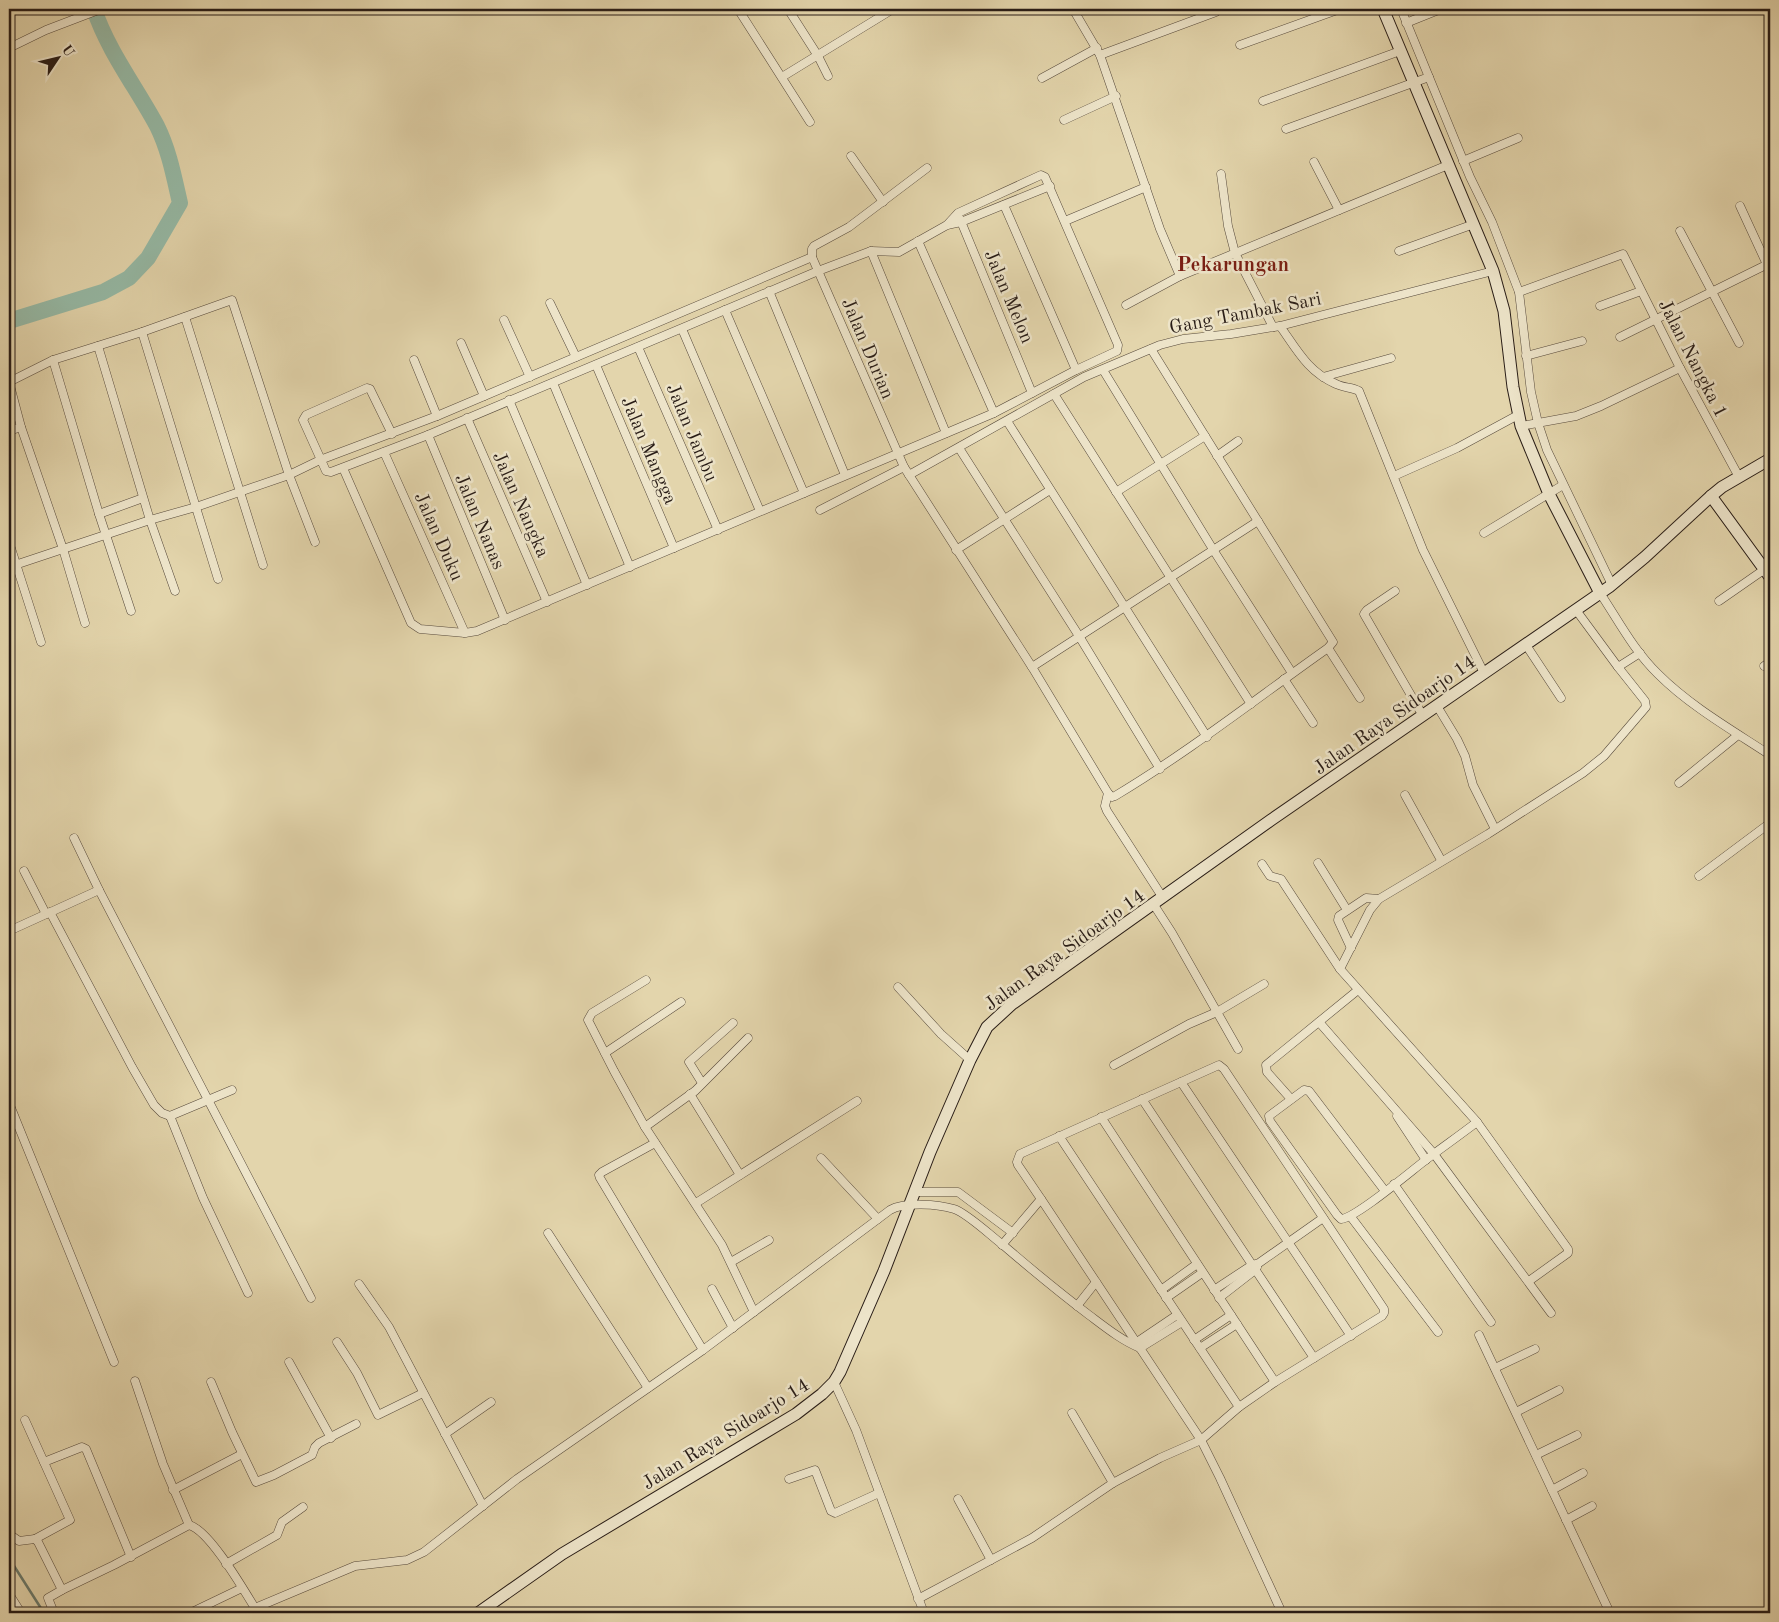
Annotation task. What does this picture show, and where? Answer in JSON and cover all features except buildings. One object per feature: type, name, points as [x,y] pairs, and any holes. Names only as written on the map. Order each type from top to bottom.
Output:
[{"type":"main road","points":[[1383,9],[1400,51],[1422,80],[1427,108],[1448,165],[1493,271],[1504,311],[1513,386],[1556,489],[1606,589]]},
{"type":"main road","name":"Jalan Raya Sidoarjo 14","points":[[478,1613],[562,1554],[796,1414],[834,1382],[848,1355],[930,1152],[970,1060],[987,1027],[1012,1004],[1271,820],[1606,589],[1645,557],[1711,496],[1738,477],[1770,459]]},
{"type":"main road","points":[[1711,496],[1769,574]]},
{"type":"street","points":[[9,48],[46,30],[101,9]]},
{"type":"street","points":[[738,9],[810,122]]},
{"type":"street","points":[[788,9],[818,56],[828,76]]},
{"type":"street","points":[[782,77],[893,9]]},
{"type":"street","points":[[1073,9],[1098,52],[1116,96],[1160,229],[1180,276]]},
{"type":"street","points":[[1042,78],[1098,52],[1181,26],[1216,12],[1219,9]]},
{"type":"street","points":[[1240,45],[1340,9]]},
{"type":"street","points":[[1401,9],[1422,80],[1439,103],[1463,161],[1492,222],[1519,292],[1530,392],[1528,423],[1547,450],[1556,489],[1640,653],[1672,687],[1770,755]]},
{"type":"street","points":[[1406,23],[1441,9]]},
{"type":"street","points":[[1263,101],[1400,51]]},
{"type":"street","points":[[1286,129],[1422,80]]},
{"type":"street","points":[[1064,120],[1116,96]]},
{"type":"street","points":[[1427,108],[1439,103]]},
{"type":"street","points":[[1463,161],[1518,138]]},
{"type":"street","points":[[851,156],[883,202]]},
{"type":"street","points":[[1314,162],[1339,210]]},
{"type":"street","points":[[1126,305],[1180,276],[1448,165]]},
{"type":"street","points":[[12,566],[289,475],[320,460],[437,416],[812,257],[814,246],[849,227],[927,168]]},
{"type":"street","points":[[1220,174],[1228,226],[1235,253],[1276,326],[1307,365],[1336,384],[1359,390],[1424,550],[1484,673]]},
{"type":"street","points":[[343,468],[411,623],[420,629],[465,633],[477,631],[505,620],[994,413],[1117,351],[1118,349],[1066,222],[1045,177],[1042,175],[958,213],[947,225]]},
{"type":"street","points":[[392,434],[370,389],[367,388],[304,417],[303,424],[328,473],[428,435],[818,270],[871,251],[899,252],[947,225],[962,222],[1050,186]]},
{"type":"street","points":[[1066,222],[1146,187]]},
{"type":"street","points":[[1004,205],[1076,370]]},
{"type":"street","points":[[1620,337],[1769,266],[1740,206]]},
{"type":"street","name":"Jalan Melon","points":[[958,213],[1032,393]]},
{"type":"street","points":[[1399,251],[1474,224]]},
{"type":"street","points":[[1680,232],[1739,343]]},
{"type":"street","points":[[918,241],[994,413]]},
{"type":"street","points":[[871,251],[946,433]]},
{"type":"street","name":"Jalan Nangka 1","points":[[1519,292],[1622,254],[1625,256],[1680,368],[1738,477]]},
{"type":"street","name":"Jalan Durian","points":[[812,257],[904,467],[1032,667],[1108,794]]},
{"type":"street","name":"Gang Tambak Sari","points":[[910,475],[1084,377],[1151,349],[1183,339],[1231,334],[1276,326],[1493,271]]},
{"type":"street","points":[[770,291],[845,475]]},
{"type":"street","points":[[1600,306],[1641,291]]},
{"type":"street","points":[[85,623],[63,549],[21,427],[9,382],[53,360],[142,332],[232,300],[289,475],[315,542]]},
{"type":"street","points":[[550,303],[576,357]]},
{"type":"street","points":[[725,310],[804,493]]},
{"type":"street","points":[[185,317],[263,564]]},
{"type":"street","points":[[504,320],[530,377]]},
{"type":"street","points":[[682,329],[760,511]]},
{"type":"street","points":[[142,332],[218,579]]},
{"type":"street","points":[[1526,356],[1582,341]]},
{"type":"street","points":[[461,343],[484,396]]},
{"type":"street","points":[[98,346],[143,498],[175,591]]},
{"type":"street","name":"Jalan Jambu","points":[[638,347],[718,530]]},
{"type":"street","points":[[1151,349],[1333,640],[1328,648],[1207,737],[1160,769],[1115,796],[1112,797],[1108,794],[1105,806],[1158,901],[1172,933],[1238,1049]]},
{"type":"street","points":[[1323,376],[1391,358]]},
{"type":"street","points":[[53,360],[99,514],[131,612]]},
{"type":"street","points":[[414,360],[437,416]]},
{"type":"street","name":"Jalan Mangga","points":[[596,365],[674,548]]},
{"type":"street","points":[[1394,476],[1457,448],[1528,423],[1563,419],[1593,409],[1680,368]]},
{"type":"street","points":[[1103,370],[1214,551],[1292,673]]},
{"type":"street","points":[[553,383],[630,567]]},
{"type":"street","points":[[1054,394],[1251,704]]},
{"type":"street","points":[[509,400],[587,585]]},
{"type":"street","name":"Jalan Nangka","points":[[467,418],[547,602]]},
{"type":"street","points":[[1007,422],[1207,737]]},
{"type":"street","points":[[9,431],[21,427]]},
{"type":"street","name":"Jalan Nanas","points":[[428,435],[505,620]]},
{"type":"street","points":[[1116,492],[1205,436]]},
{"type":"street","points":[[1217,456],[1238,441]]},
{"type":"street","points":[[959,448],[1079,636],[1160,769]]},
{"type":"street","name":"Jalan Duku","points":[[384,452],[465,633]]},
{"type":"street","points":[[820,510],[904,467]]},
{"type":"street","points":[[1484,533],[1556,489]]},
{"type":"street","points":[[956,550],[1003,518],[1050,490]]},
{"type":"street","points":[[99,514],[143,498]]},
{"type":"street","points":[[1032,667],[1258,521]]},
{"type":"street","points":[[9,542],[12,566],[41,642]]},
{"type":"street","points":[[1719,601],[1769,574]]},
{"type":"street","points":[[1395,591],[1364,614],[1423,716]]},
{"type":"street","points":[[1340,969],[1370,910],[1379,899],[1554,792],[1597,762],[1645,709],[1647,705],[1645,701],[1576,610]]},
{"type":"street","points":[[1526,645],[1561,698]]},
{"type":"street","points":[[1328,648],[1360,698]]},
{"type":"street","points":[[1618,667],[1640,653]]},
{"type":"street","points":[[1284,679],[1313,723]]},
{"type":"street","points":[[1437,706],[1457,739],[1465,756],[1473,785],[1495,829]]},
{"type":"street","points":[[1679,783],[1738,734]]},
{"type":"street","points":[[1405,795],[1441,860]]},
{"type":"street","points":[[1699,876],[1770,823]]},
{"type":"street","points":[[74,838],[207,1100],[311,1298]]},
{"type":"street","points":[[1318,863],[1347,910]]},
{"type":"street","points":[[1262,864],[1270,876],[1281,879],[1340,969],[1477,1122],[1568,1249],[1568,1253],[1528,1281]]},
{"type":"street","points":[[24,871],[154,1105],[162,1113],[170,1116],[232,1090]]},
{"type":"street","points":[[9,932],[99,890]]},
{"type":"street","points":[[1351,948],[1338,918],[1366,898],[1379,899]]},
{"type":"street","points":[[646,980],[589,1017],[588,1020],[645,1127],[696,1203],[731,1262],[754,1312]]},
{"type":"street","points":[[1114,1065],[1176,1030],[1217,1012],[1264,984]]},
{"type":"street","points":[[898,986],[941,1034],[970,1060]]},
{"type":"street","points":[[1291,1099],[1267,1072],[1266,1065],[1358,990]]},
{"type":"street","points":[[605,1053],[681,1002]]},
{"type":"street","points":[[1319,1022],[1388,1102],[1426,1160]]},
{"type":"street","points":[[702,1083],[689,1062],[733,1023]]},
{"type":"street","points":[[645,1127],[690,1094],[748,1038]]},
{"type":"street","points":[[918,1599],[1032,1538],[1113,1484],[1160,1458],[1201,1440],[1240,1407],[1276,1382],[1351,1336],[1384,1313],[1384,1309],[1222,1066],[1217,1065],[1022,1152],[1018,1156],[1018,1165],[1201,1440],[1282,1613]]},
{"type":"street","points":[[1181,1082],[1351,1336]]},
{"type":"street","points":[[1385,1191],[1311,1093],[1304,1090],[1270,1115],[1270,1121],[1341,1220],[1350,1217],[1385,1191],[1477,1122]]},
{"type":"street","points":[[690,1094],[740,1175]]},
{"type":"street","points":[[1142,1099],[1255,1266],[1314,1358]]},
{"type":"street","points":[[696,1203],[857,1101]]},
{"type":"street","points":[[1388,1102],[1434,1154],[1551,1313]]},
{"type":"street","points":[[9,1103],[114,1362]]},
{"type":"street","points":[[170,1116],[203,1198],[248,1293]]},
{"type":"street","points":[[1101,1116],[1202,1273],[1276,1382]]},
{"type":"street","points":[[1059,1136],[1240,1407]]},
{"type":"street","points":[[655,1143],[599,1175],[703,1350]]},
{"type":"street","points":[[820,1158],[878,1219]]},
{"type":"street","points":[[1394,1184],[1491,1322]]},
{"type":"street","points":[[915,1192],[958,1192],[1013,1233]]},
{"type":"street","points":[[955,1209],[958,1192]]},
{"type":"street","points":[[1002,1245],[1041,1200]]},
{"type":"street","points":[[136,1381],[173,1490],[189,1525],[201,1531],[226,1564],[256,1610],[355,1566],[407,1560],[424,1552],[517,1479],[703,1350],[894,1208],[924,1205],[955,1209],[988,1232],[1077,1306],[1116,1335],[1136,1345]]},
{"type":"street","points":[[1350,1217],[1438,1332]]},
{"type":"street","points":[[1219,1298],[1255,1266],[1323,1218]]},
{"type":"street","points":[[988,1232],[998,1221]]},
{"type":"street","points":[[548,1233],[648,1388]]},
{"type":"street","points":[[731,1262],[769,1240]]},
{"type":"street","points":[[1161,1290],[1197,1264]]},
{"type":"street","points":[[1214,1290],[1255,1266]]},
{"type":"street","points":[[1166,1298],[1202,1273]]},
{"type":"street","points":[[1077,1306],[1096,1282]]},
{"type":"street","points":[[360,1284],[389,1327],[483,1506]]},
{"type":"street","points":[[712,1289],[733,1328]]},
{"type":"street","points":[[1136,1345],[1177,1314]]},
{"type":"street","points":[[1194,1340],[1231,1315]]},
{"type":"street","points":[[1136,1345],[1182,1322]]},
{"type":"street","points":[[1200,1348],[1236,1324]]},
{"type":"street","points":[[1479,1335],[1610,1613]]},
{"type":"street","points":[[336,1342],[357,1373],[378,1415],[422,1393]]},
{"type":"street","points":[[1495,1368],[1534,1349]]},
{"type":"street","points":[[289,1362],[331,1438]]},
{"type":"street","points":[[212,1382],[242,1454],[254,1480],[258,1482],[312,1455],[319,1443],[356,1424]]},
{"type":"street","points":[[834,1382],[856,1430],[924,1613]]},
{"type":"street","points":[[1516,1412],[1559,1390]]},
{"type":"street","points":[[445,1434],[491,1402]]},
{"type":"street","points":[[1072,1412],[1113,1484]]},
{"type":"street","points":[[9,1534],[19,1541],[35,1539],[70,1520],[25,1420]]},
{"type":"street","points":[[1536,1455],[1577,1435]]},
{"type":"street","points":[[44,1462],[82,1447],[86,1449],[131,1557]]},
{"type":"street","points":[[173,1490],[242,1454]]},
{"type":"street","points":[[789,1479],[815,1470],[831,1511],[835,1513],[879,1493]]},
{"type":"street","points":[[1552,1490],[1583,1473]]},
{"type":"street","points":[[958,1499],[991,1560]]},
{"type":"street","points":[[1566,1520],[1592,1506]]},
{"type":"street","points":[[226,1564],[277,1535],[284,1520],[303,1507]]},
{"type":"street","points":[[54,1613],[48,1598],[131,1557],[189,1525]]},
{"type":"street","points":[[35,1539],[40,1545],[62,1590]]},
{"type":"street","points":[[194,1611],[242,1588]]},
{"type":"street","points":[[9,1594],[21,1613]]},
{"type":"waterway","points":[[9,321],[103,292],[129,278],[148,258],[180,203],[165,144],[149,111],[107,40],[94,9]]},
{"type":"waterway","points":[[9,1558],[44,1613]]},
{"type":"district","name":"Pekarungan","points":[[1233,264]]}]
